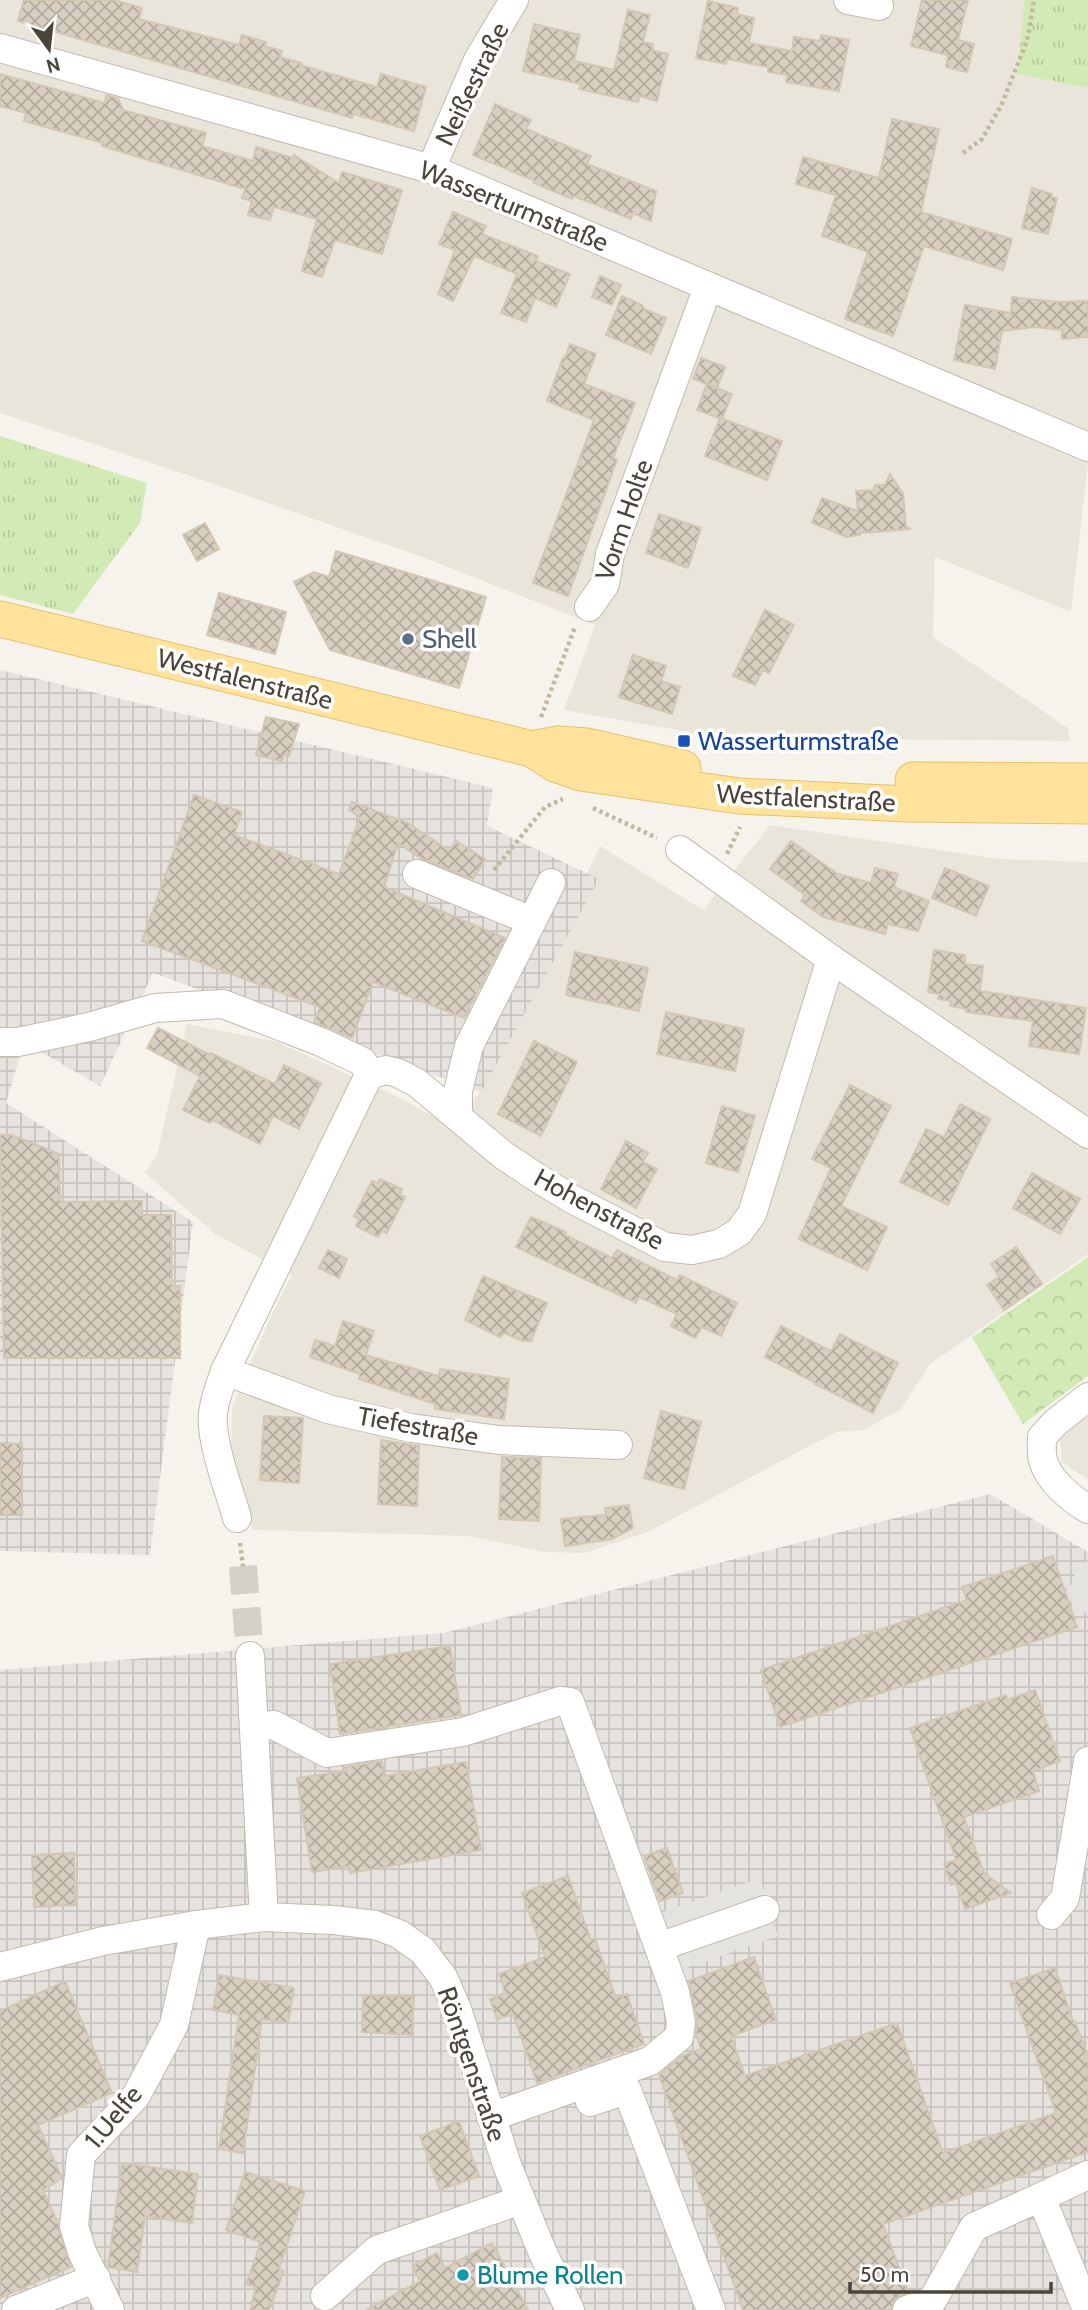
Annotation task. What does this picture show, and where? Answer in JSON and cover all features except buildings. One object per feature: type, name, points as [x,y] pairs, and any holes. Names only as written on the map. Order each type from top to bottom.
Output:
[{"type":"main road","name":"Westfalenstraße","points":[[0,619],[532,749],[555,764],[581,773],[739,796],[908,804],[1088,806]]},
{"type":"main road","name":"Westfalenstraße","points":[[532,749],[558,744],[587,746],[675,766],[737,776],[1088,781]]},
{"type":"street","name":"Neißestraße","points":[[431,169],[478,60],[514,0]]},
{"type":"street","points":[[848,0],[879,6]]},
{"type":"street","name":"Wasserturmstraße","points":[[0,48],[431,169],[1088,447]]},
{"type":"street","name":"Vorm Holte","points":[[589,607],[605,584],[610,554],[708,287]]},
{"type":"street","points":[[680,850],[831,959],[1088,1134]]},
{"type":"street","points":[[417,874],[532,921]]},
{"type":"street","points":[[458,1116],[458,1091],[469,1046],[551,883]]},
{"type":"street","name":"Hohenstraße","points":[[369,1075],[386,1070],[417,1083],[503,1155],[539,1179],[665,1247],[692,1250],[719,1244],[738,1232],[752,1214],[831,959]]},
{"type":"street","points":[[0,1042],[18,1042],[89,1027],[155,1008],[223,1004],[321,1042],[363,1062],[369,1075],[225,1371],[215,1404],[213,1433],[237,1518]]},
{"type":"street","name":"Tiefestraße","points":[[225,1371],[328,1409],[411,1428],[499,1440],[618,1445]]},
{"type":"street","points":[[1088,1397],[1056,1422],[1042,1437],[1043,1460],[1049,1474],[1073,1500],[1088,1509]]},
{"type":"street","points":[[250,1656],[264,1917]]},
{"type":"street","points":[[254,1727],[274,1725],[327,1753],[463,1732],[560,1701],[570,1702],[675,1993],[681,2022],[680,2036],[650,2061],[494,2125]]},
{"type":"street","points":[[1051,1915],[1065,1898],[1088,1761]]},
{"type":"street","points":[[659,1947],[765,1910]]},
{"type":"street","name":"Röntgenstraße","points":[[0,1967],[103,1941],[196,1925],[264,1917],[375,1925],[399,1934],[423,1951],[443,1977],[457,2009],[521,2200],[570,2310]]},
{"type":"street","name":"1.Uelfe","points":[[110,2310],[82,2252],[74,2226],[81,2155],[136,2096],[174,2025],[196,1925]]},
{"type":"street","points":[[494,2125],[626,2090],[710,2310]]},
{"type":"street","points":[[907,2310],[932,2301],[974,2227],[1088,2175]]},
{"type":"street","points":[[1041,2197],[1087,2310]]},
{"type":"street","points":[[325,2296],[377,2250],[521,2200]]},
{"type":"street","points":[[16,2310],[96,2278]]},
{"type":"path","points":[[963,153],[982,139],[1001,106],[1027,41],[1034,0]]},
{"type":"path","name":"Vorm Holte","points":[[532,749],[542,714],[577,622],[589,607]]},
{"type":"path","points":[[558,792],[568,797]]},
{"type":"path","points":[[581,803],[680,850]]},
{"type":"shaded area","points":[[0,0],[1024,0],[1018,73],[1088,88],[1088,463],[1071,612],[935,557],[933,637],[1068,728],[1070,741],[850,739],[754,733],[712,736],[564,710],[595,625],[425,558],[0,413]]},
{"type":"shaded area","points":[[0,670],[493,788],[487,826],[599,879],[481,1092],[153,973],[100,1086],[24,1042],[6,1103],[193,1222],[150,1555],[0,1551]]},
{"type":"shaded area","points":[[770,825],[1000,859],[1088,862],[1088,1254],[930,1364],[901,1409],[863,1430],[836,1432],[648,1532],[585,1553],[544,1552],[469,1536],[252,1530],[231,1448],[232,1407],[292,1275],[215,1234],[145,1173],[157,1155],[187,1024],[277,1042],[396,1096],[449,1125],[481,1092],[600,846],[703,910]]},
{"type":"shaded area","points":[[1088,1415],[1088,1480],[1062,1462],[1060,1438]]},
{"type":"shaded area","points":[[990,1494],[1088,1552],[1088,2310],[0,2310],[0,1670],[444,1633]]},
{"type":"shaded area","points":[[1088,1561],[1088,1612],[1076,1616],[1066,1586],[1077,1583],[1071,1566]]},
{"type":"shaded area","points":[[760,1878],[766,1897],[652,1937],[645,1918]]},
{"type":"shaded area","points":[[772,1919],[778,1936],[672,1973],[666,1956]]},
{"type":"green space","points":[[1024,0],[1088,0],[1088,88],[1018,74]]},
{"type":"green space","points":[[0,436],[147,483],[140,523],[73,614],[0,595]]},
{"type":"green space","points":[[1088,1257],[1088,1376],[1023,1424],[972,1337]]},
{"type":"tunnel","points":[[243,1566],[250,1656]]},
{"type":"place","name":"Shell","points":[[408,639]]},
{"type":"place","name":"Wasserturmstraße","points":[[684,741]]},
{"type":"place","name":"Blume Rollen","points":[[463,2275]]}]
